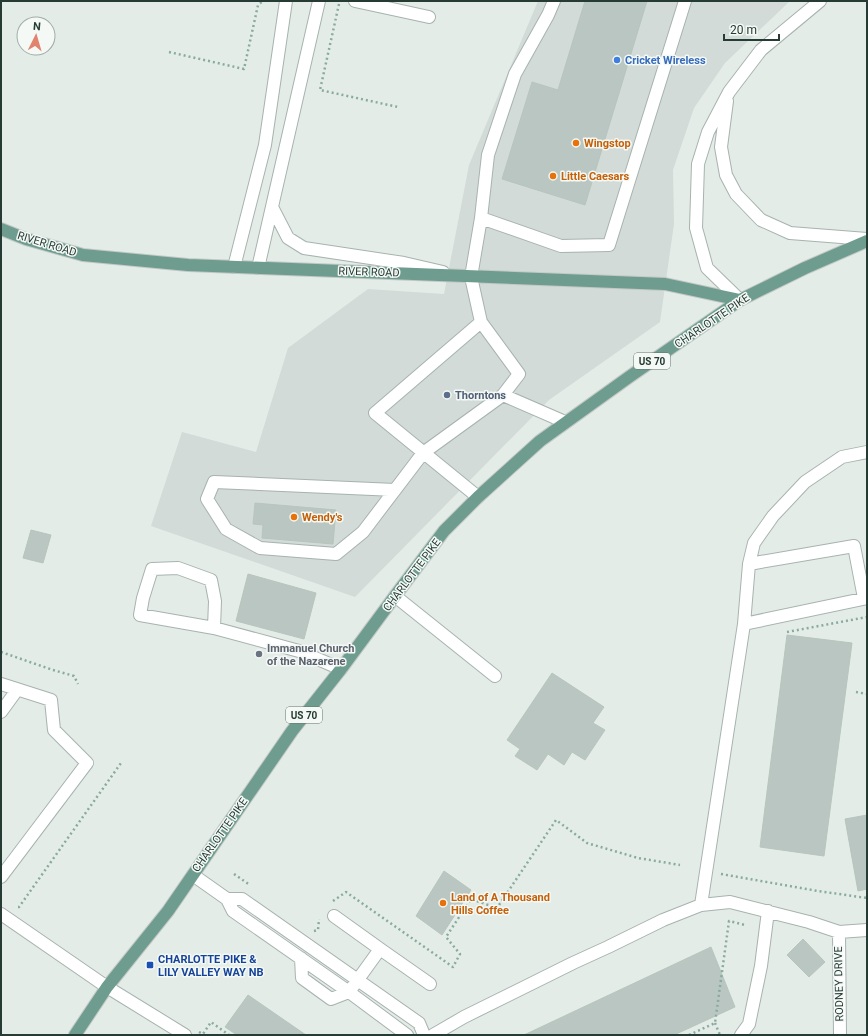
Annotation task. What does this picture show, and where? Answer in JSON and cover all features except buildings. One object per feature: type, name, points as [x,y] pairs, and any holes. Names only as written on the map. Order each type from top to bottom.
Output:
[{"type":"main road","name":"RIVER ROAD","points":[[1,229],[26,240],[83,255],[188,265],[665,284],[740,300]]},
{"type":"main road","name":"CHARLOTTE PIKE","points":[[75,1035],[108,987],[168,911],[292,731],[341,669],[444,531],[478,497],[540,441],[740,300],[867,240]]},
{"type":"street","points":[[234,267],[265,145],[286,1]]},
{"type":"street","points":[[258,268],[319,1]]},
{"type":"street","points":[[355,1],[429,17]]},
{"type":"street","points":[[395,490],[214,482],[206,499],[226,529],[260,548],[336,554],[363,532],[395,490],[423,453],[503,395],[519,374],[481,322],[471,277],[481,218],[488,155],[515,74],[548,15],[554,1]]},
{"type":"street","points":[[481,218],[561,246],[609,245],[685,1]]},
{"type":"street","points":[[740,300],[707,268],[696,228],[698,164],[708,132],[729,92],[760,50],[820,1]]},
{"type":"street","points":[[729,92],[721,147],[726,175],[736,194],[761,220],[790,233],[867,240]]},
{"type":"street","points":[[272,207],[288,238],[304,248],[404,263],[458,276]]},
{"type":"street","points":[[478,497],[375,413],[481,322]]},
{"type":"street","points":[[503,395],[565,422]]},
{"type":"street","points":[[701,905],[744,624],[749,564],[754,543],[773,516],[805,482],[842,457],[867,452]]},
{"type":"street","points":[[744,624],[865,598],[854,546],[749,564]]},
{"type":"street","points":[[214,628],[214,601],[211,580],[178,568],[152,569],[143,598],[140,615],[214,628],[299,651],[341,669]]},
{"type":"street","points":[[395,596],[495,676]]},
{"type":"street","points":[[1,684],[51,700],[54,730],[88,763],[1,877]]},
{"type":"street","points":[[1,712],[17,690]]},
{"type":"street","points":[[193,875],[227,899],[233,911],[349,992],[407,1035]]},
{"type":"street","points":[[227,899],[242,899],[358,979],[419,1023],[423,1035]]},
{"type":"street","points":[[433,1035],[464,1017],[573,963],[663,920],[701,905],[730,902],[809,922],[839,932],[867,930]]},
{"type":"street","points":[[740,1035],[749,1024],[761,966],[768,912]]},
{"type":"street","points":[[1,914],[108,987],[185,1035]]},
{"type":"street","points":[[328,915],[430,984]]},
{"type":"street","name":"RODNEY DRIVE","points":[[839,932],[840,1035]]},
{"type":"street","points":[[349,992],[380,949]]},
{"type":"street","points":[[749,1024],[755,1035]]},
{"type":"path","points":[[169,52],[244,69],[258,5],[263,1]]},
{"type":"path","points":[[340,1],[320,90],[398,107]]},
{"type":"path","points":[[781,633],[867,617]]},
{"type":"path","points":[[1,652],[74,676],[78,684]]},
{"type":"path","points":[[856,692],[867,694]]},
{"type":"path","points":[[13,903],[19,907],[121,763]]},
{"type":"path","points":[[330,904],[346,892],[453,967],[460,954],[446,937],[471,899],[497,908],[556,820],[588,843],[638,858],[680,865]]},
{"type":"path","points":[[722,874],[723,866]]},
{"type":"path","points":[[717,873],[867,898]]},
{"type":"path","points":[[234,874],[253,887]]},
{"type":"path","points":[[309,927],[315,932],[318,930],[319,919],[328,915]]},
{"type":"path","points":[[720,1035],[714,1023],[729,921],[745,925]]},
{"type":"path","points":[[689,1035],[714,1023]]},
{"type":"shaded area","points":[[538,1],[790,1],[725,63],[694,108],[673,170],[674,224],[660,322],[549,400],[355,597],[151,526],[182,432],[256,452],[288,348],[368,289],[444,294],[469,165]]},
{"type":"place","name":"Cricket Wireless","points":[[617,60]]},
{"type":"place","name":"Wingstop","points":[[576,143]]},
{"type":"place","name":"Little Caesars","points":[[553,176]]},
{"type":"place","name":"Thorntons","points":[[447,395]]},
{"type":"place","name":"Wendy's","points":[[294,517]]},
{"type":"place","name":"Immanuel Church of the Nazarene","points":[[259,654]]},
{"type":"place","name":"Land of A Thousand Hills Coffee","points":[[443,903]]},
{"type":"place","name":"CHARLOTTE PIKE & LILY VALLEY WAY NB","points":[[150,965]]}]
